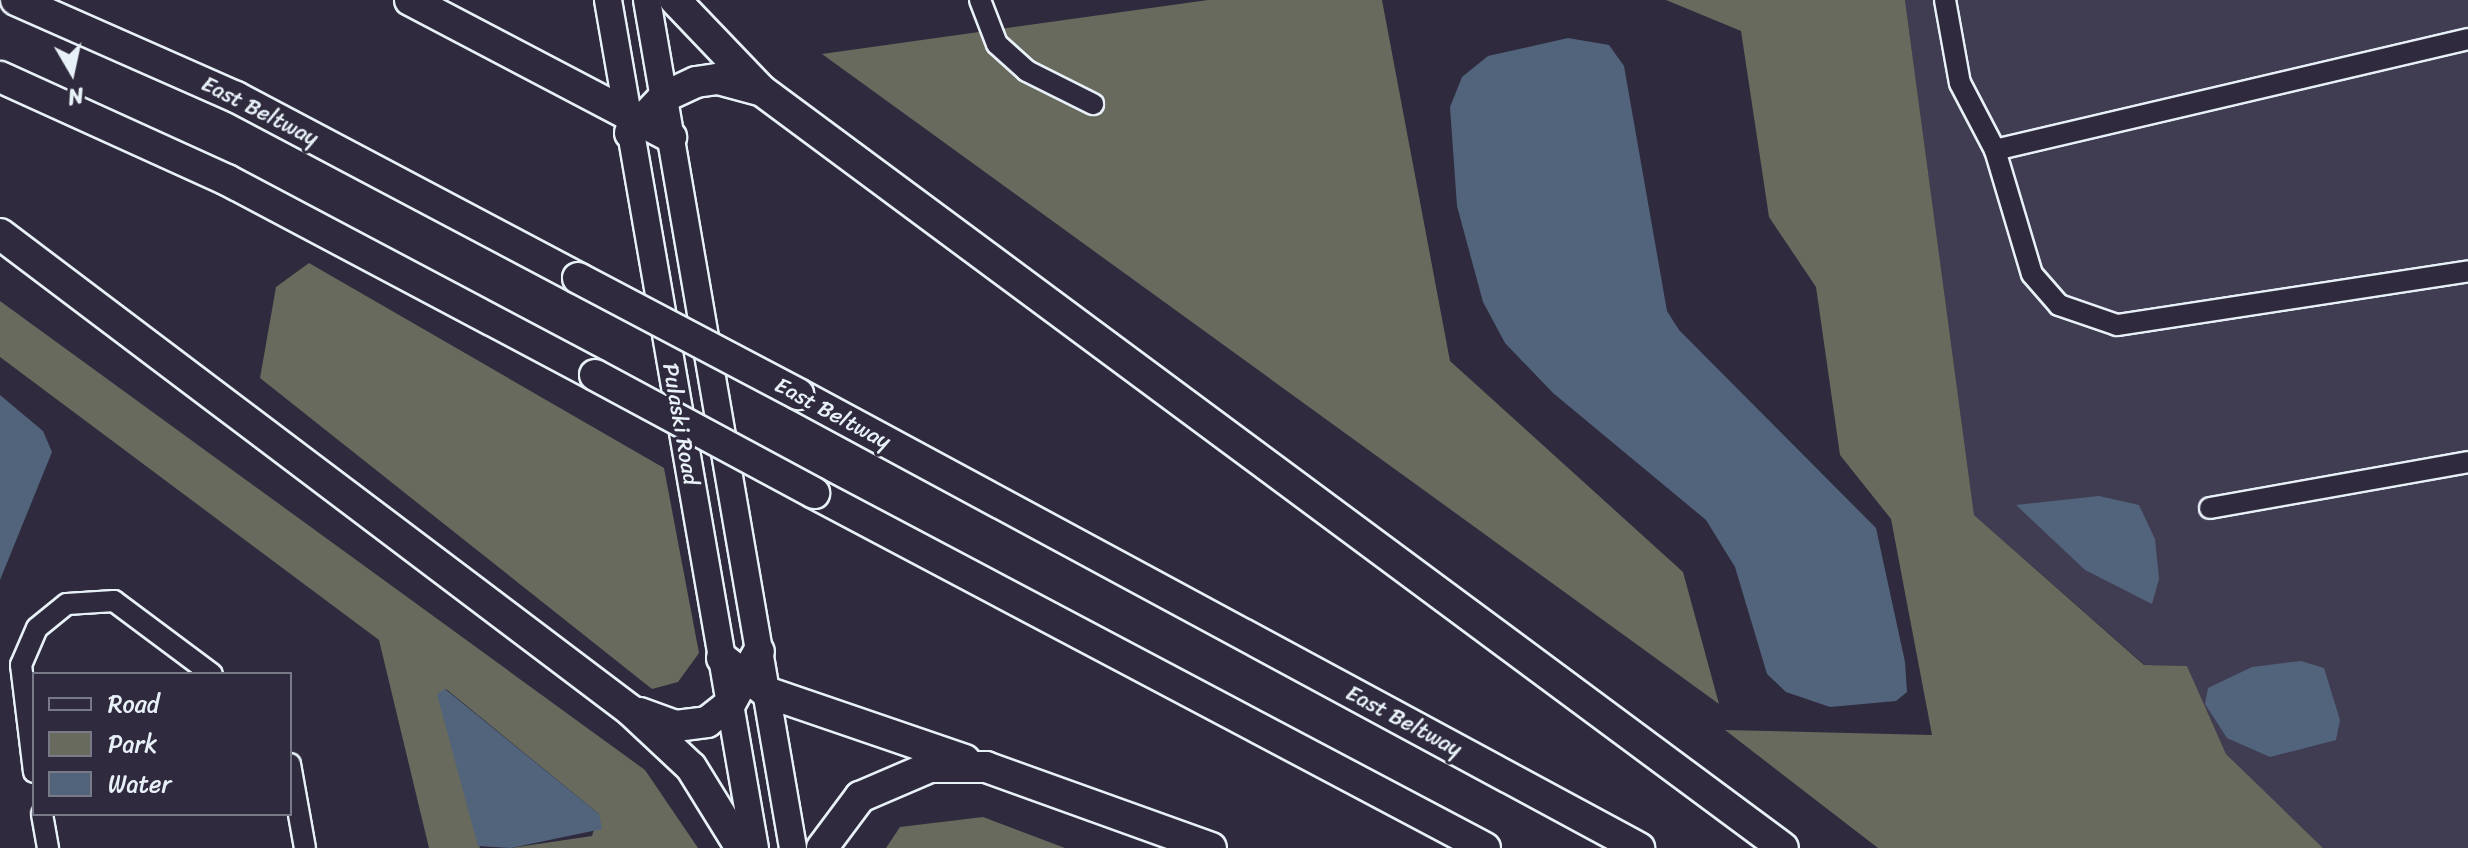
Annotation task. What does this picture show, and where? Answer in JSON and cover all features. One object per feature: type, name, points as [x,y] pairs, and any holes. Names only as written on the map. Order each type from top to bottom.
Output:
[{"type":"highway","name":"East Beltway","points":[[16,0],[236,97],[798,394],[1639,848]]},
{"type":"highway","points":[[410,0],[633,122],[671,137]]},
{"type":"highway","points":[[675,0],[761,90],[1783,848]]},
{"type":"highway","points":[[0,77],[227,180],[1485,848]]},
{"type":"highway","points":[[633,122],[664,97],[718,79],[761,90]]},
{"type":"highway","points":[[0,234],[630,710],[691,767],[741,848]]},
{"type":"highway","points":[[630,710],[676,726],[707,722],[730,704],[748,670],[986,767],[1211,848]]},
{"type":"highway","points":[[822,848],[840,817],[876,786],[912,770],[986,767]]},
{"type":"main road","name":"Pulaski Road","points":[[608,0],[748,670],[793,848]]},
{"type":"main road","name":"Pulaski Road","points":[[647,0],[671,137],[748,670]]},
{"type":"main road","points":[[730,704],[755,848]]},
{"type":"street","points":[[980,0],[997,44],[1027,71],[1093,104]]},
{"type":"street","points":[[1945,0],[1960,83],[1995,150],[2032,274],[2059,305],[2117,325],[2468,271]]},
{"type":"street","points":[[1995,150],[2468,39]]},
{"type":"street","points":[[2210,508],[2468,462]]},
{"type":"street","points":[[32,756],[21,665],[37,628],[67,604],[114,601],[209,672]]},
{"type":"street","points":[[292,775],[305,848]]},
{"type":"street","points":[[42,816],[48,848]]},
{"type":"shaded area","points":[[1905,0],[2468,0],[2468,848],[2323,848],[2226,754],[2187,666],[2145,665],[1974,515]]},
{"type":"green space","points":[[1208,0],[1382,0],[1450,361],[1683,572],[1719,704],[822,54]]},
{"type":"green space","points":[[1666,0],[1905,0],[1974,515],[2144,665],[2187,666],[2226,754],[2323,848],[1878,848],[1725,730],[1932,735],[1891,519],[1840,455],[1816,287],[1769,217],[1741,31]]},
{"type":"green space","points":[[309,263],[664,468],[699,653],[678,682],[652,689],[260,378],[276,287]]},
{"type":"green space","points":[[0,301],[645,770],[698,848],[511,848],[592,836],[599,814],[446,689],[438,695],[480,848],[429,848],[379,640],[0,357]]},
{"type":"green space","points":[[983,817],[1065,848],[886,848],[900,827]]},
{"type":"water","points":[[1568,38],[1609,45],[1624,66],[1667,311],[1679,330],[1876,528],[1905,662],[1907,692],[1896,701],[1830,707],[1786,692],[1767,674],[1735,567],[1706,520],[1553,393],[1505,343],[1483,302],[1457,206],[1450,107],[1462,77],[1488,56]]},
{"type":"water","points":[[0,395],[43,431],[52,452],[0,580]]},
{"type":"water","points":[[2099,496],[2139,505],[2155,539],[2159,579],[2152,604],[2085,570],[2016,505]]},
{"type":"water","points":[[2301,661],[2324,668],[2340,720],[2336,740],[2270,757],[2227,738],[2205,704],[2208,688],[2252,667]]},
{"type":"water","points":[[445,689],[599,814],[602,829],[511,848],[478,846],[437,694]]}]
